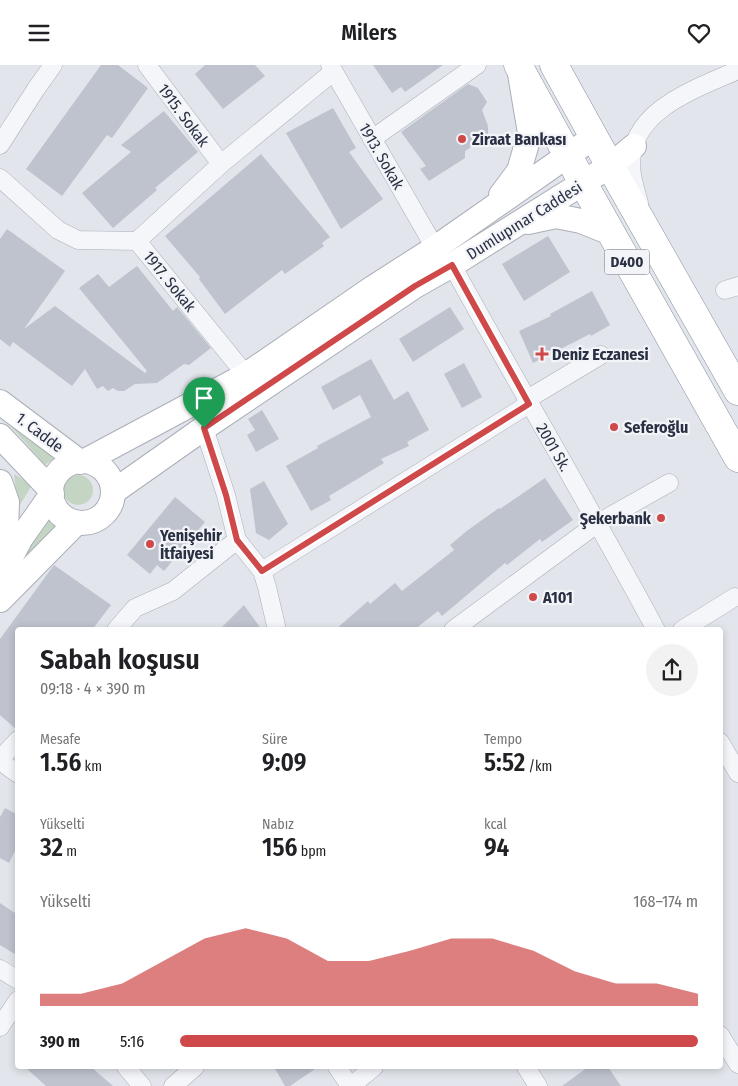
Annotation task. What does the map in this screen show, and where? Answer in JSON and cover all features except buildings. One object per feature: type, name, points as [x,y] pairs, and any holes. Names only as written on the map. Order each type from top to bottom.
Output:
[{"type":"highway","name":"D400","points":[[518,65],[738,458]]},
{"type":"highway","name":"D400","points":[[554,65],[738,391]]},
{"type":"street","points":[[0,145],[53,65]]},
{"type":"street","name":"1915. Sokak","points":[[147,65],[221,164]]},
{"type":"street","points":[[372,139],[477,65]]},
{"type":"street","points":[[490,209],[519,171],[530,133],[518,65]]},
{"type":"street","points":[[137,241],[221,164],[331,68]]},
{"type":"street","name":"1913. Sokak","points":[[331,68],[435,248]]},
{"type":"street","name":"Dumlupınar Caddesi","points":[[646,230],[631,166],[638,134],[654,113],[678,97],[738,70]]},
{"type":"street","name":"Dumlupınar Caddesi","points":[[83,461],[246,375],[374,287],[435,248],[594,137]]},
{"type":"street","name":"Dumlupınar Caddesi","points":[[113,492],[204,428],[415,286],[452,265],[610,166],[634,146]]},
{"type":"street","name":"1917. Sokak","points":[[0,178],[58,229],[78,240],[137,241],[246,375]]},
{"type":"street","points":[[519,223],[556,216],[581,221],[611,233]]},
{"type":"street","name":"2001 Sk.","points":[[452,265],[598,523],[654,627]]},
{"type":"street","points":[[262,571],[601,355]]},
{"type":"street","name":"1. Cadde","points":[[0,401],[83,461]]},
{"type":"street","points":[[204,428],[226,495],[237,540],[262,571],[276,627]]},
{"type":"street","name":"1. Cadde","points":[[0,436],[52,492]]},
{"type":"street","points":[[83,461],[94,463],[102,468],[108,475],[113,492],[111,503],[106,512],[93,521],[76,523],[62,515],[56,508],[52,492],[54,480],[66,465],[83,461]]},
{"type":"street","points":[[0,482],[7,502],[3,573]]},
{"type":"street","points":[[457,627],[598,523],[669,483]]},
{"type":"street","points":[[3,573],[21,538],[52,492]]},
{"type":"street","points":[[0,600],[76,523]]},
{"type":"street","points":[[119,627],[136,608],[173,591],[237,540]]},
{"type":"street","points":[[687,627],[735,597]]},
{"type":"street","points":[[15,743],[0,760],[15,772]]},
{"type":"street","points":[[723,745],[733,754],[738,773]]},
{"type":"street","points":[[0,969],[15,979]]},
{"type":"street","points":[[0,1027],[15,1004]]},
{"type":"street","points":[[723,1040],[738,1064]]},
{"type":"street","points":[[128,1069],[142,1086]]},
{"type":"street","points":[[173,1086],[194,1069]]},
{"type":"street","points":[[338,1069],[350,1086],[371,1069]]},
{"type":"street","points":[[527,1069],[538,1086]]},
{"type":"green space","points":[[0,414],[63,452],[45,465]]},
{"type":"green space","points":[[14,474],[32,485],[18,508]]},
{"type":"green space","points":[[78,475],[84,476],[92,484],[92,496],[84,504],[78,505],[72,504],[64,496],[63,490],[64,484],[72,476]]},
{"type":"green space","points":[[45,507],[61,520],[8,575]]},
{"type":"place","name":"Ziraat Bankası","points":[[462,139]]},
{"type":"place","name":"Deniz Eczanesi","points":[[542,354]]},
{"type":"place","name":"Seferoğlu","points":[[614,427]]},
{"type":"place","name":"Şekerbank","points":[[661,518]]},
{"type":"place","name":"Yenişehir İtfaiyesi","points":[[150,544]]},
{"type":"place","name":"A101","points":[[533,597]]},
{"type":"route","points":[[452,265],[529,404],[262,571],[237,540],[226,495],[204,428],[415,286],[452,265]]}]
